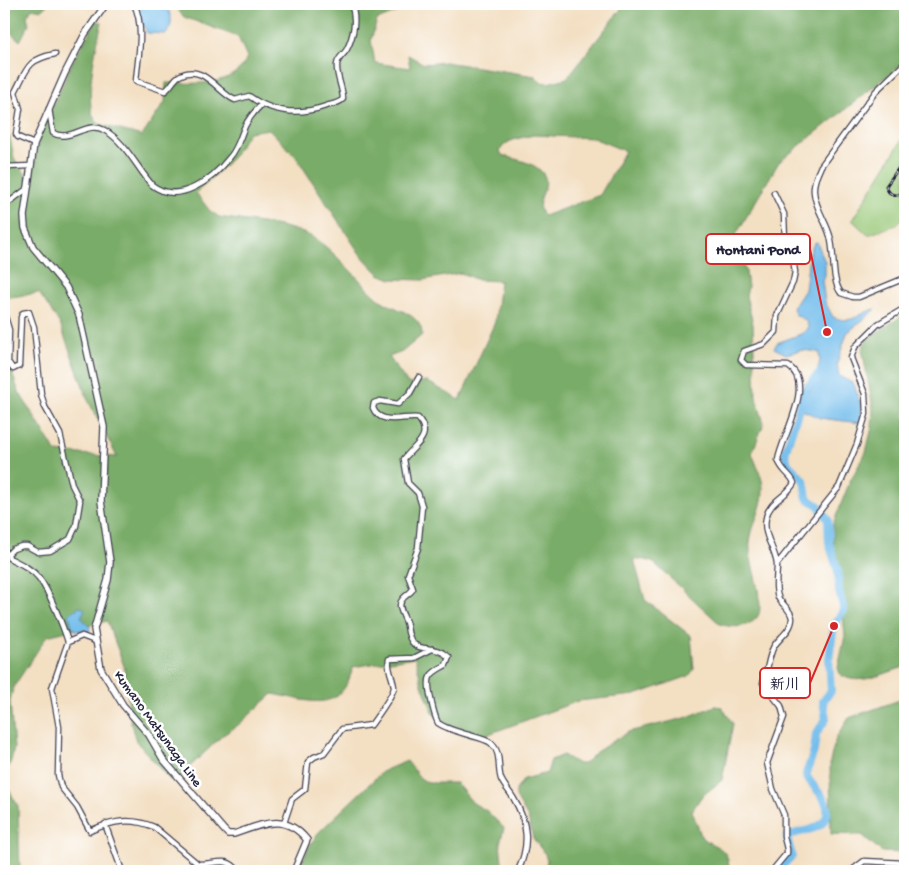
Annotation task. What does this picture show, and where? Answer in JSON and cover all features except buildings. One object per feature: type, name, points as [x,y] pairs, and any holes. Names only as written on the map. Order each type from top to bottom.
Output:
[{"type":"main road","name":"Kumano Matsunaga Line","points":[[106,4],[85,34],[34,144],[24,216],[29,239],[66,288],[79,315],[104,427],[101,501],[110,562],[108,580],[94,629],[101,669],[113,690],[149,735],[163,759],[210,817],[228,834],[265,823],[276,821],[284,823]]},
{"type":"main road","points":[[284,823],[307,840],[294,871]]},
{"type":"street","points":[[134,4],[139,24],[136,81],[165,91],[180,76],[189,73],[199,74],[217,84],[230,98],[235,100],[249,96],[261,105],[280,111],[308,112],[340,103],[343,99],[336,67],[339,57],[348,46],[354,25],[355,19],[351,4]]},
{"type":"street","points":[[34,144],[18,137],[16,134],[20,109],[15,92],[35,59],[55,54]]},
{"type":"street","points":[[905,63],[876,91],[821,166],[816,176],[814,194],[830,236],[835,259],[835,282],[841,293],[859,297],[905,278]]},
{"type":"street","points":[[49,109],[53,133],[61,137],[92,127],[106,130],[122,145],[152,185],[158,189],[178,192],[196,188],[231,157],[246,125],[261,105]]},
{"type":"street","points":[[4,167],[31,166]]},
{"type":"street","points":[[4,206],[28,188]]},
{"type":"street","points":[[772,871],[787,853],[784,837],[784,815],[773,789],[767,763],[784,718],[781,706],[763,683],[773,648],[789,629],[792,620],[791,614],[778,598],[777,564],[765,523],[766,516],[773,504],[789,492],[794,483],[791,477],[782,470],[778,460],[799,395],[799,382],[792,368],[783,364],[746,366],[741,360],[744,351],[764,344],[776,332],[776,316],[793,282],[794,260],[785,240],[784,214],[774,193]]},
{"type":"street","points":[[777,564],[839,488],[848,469],[866,414],[865,394],[851,358],[854,347],[878,324],[905,308]]},
{"type":"street","points":[[4,313],[9,330],[8,362],[13,369],[19,366],[21,357],[21,317],[23,313],[29,312],[34,327],[41,394],[60,434],[72,485],[80,501],[76,526],[70,539],[50,550],[38,552],[27,546],[22,546],[13,548],[8,554],[9,558],[31,570],[39,578],[68,642],[52,688],[59,727],[58,775],[61,787],[77,806],[90,831],[105,824],[128,820],[147,824],[154,827],[198,864],[226,861],[231,863],[238,871]]},
{"type":"street","points":[[419,377],[410,393],[398,404],[380,401],[374,403],[373,408],[377,415],[382,418],[418,418],[422,426],[423,436],[421,442],[404,459],[408,483],[418,493],[422,506],[418,548],[408,575],[413,589],[400,603],[407,624],[409,640],[420,648],[432,649],[444,653],[448,657],[446,665],[432,674],[429,684],[432,707],[438,723],[461,734],[487,741],[497,752],[502,781],[515,802],[527,834],[527,847],[518,871]]},
{"type":"street","points":[[68,642],[82,636],[95,641]]},
{"type":"street","points":[[284,823],[292,799],[305,789],[308,762],[324,753],[342,729],[371,725],[391,696],[394,686],[389,668],[389,659],[414,658],[432,649]]},
{"type":"street","points":[[105,824],[122,871]]},
{"type":"street","points":[[850,871],[864,861],[905,863]]},
{"type":"green space","points":[[48,4],[42,10],[32,8],[27,16],[29,24],[20,41],[9,31],[4,30],[4,5]]},
{"type":"green space","points":[[177,4],[419,4],[377,20],[371,40],[375,63],[410,68],[408,55],[424,64],[445,62],[535,76],[540,82],[548,83],[567,78],[625,4],[905,4],[905,62],[779,162],[734,238],[746,272],[748,287],[746,296],[753,324],[756,397],[764,423],[752,453],[763,484],[763,497],[750,544],[760,603],[758,616],[745,625],[730,626],[720,624],[654,563],[634,559],[645,600],[691,636],[694,669],[689,676],[635,695],[578,701],[486,735],[469,736],[446,724],[434,715],[422,685],[415,657],[353,667],[348,682],[341,692],[332,698],[323,701],[312,701],[273,694],[237,726],[223,735],[176,780],[169,779],[136,741],[131,724],[124,666],[107,621],[47,636],[13,688],[10,702],[14,748],[11,761],[4,775],[4,352],[19,392],[56,452],[117,457],[88,400],[60,324],[39,293],[4,298],[4,137],[10,137],[14,158],[31,182],[40,134],[73,61],[96,21],[102,22],[92,75],[91,104],[93,116],[98,123],[105,126],[142,136],[165,102],[166,83],[212,82],[234,74],[247,57],[238,37],[184,17],[178,10]],"holes":[[[269,129],[296,157],[360,254],[379,274],[391,279],[423,280],[461,273],[478,280],[500,281],[495,322],[460,400],[426,381],[408,384],[389,357],[402,352],[422,335],[421,327],[412,316],[378,298],[324,246],[315,239],[296,230],[219,217],[210,211],[196,193],[232,158],[249,132]],[[534,135],[593,138],[625,151],[600,195],[544,216],[540,210],[546,180],[543,173],[532,165],[502,155],[500,151],[510,141]]]},
{"type":"green space","points":[[905,135],[905,211],[898,224],[868,235],[852,220]]},
{"type":"green space","points":[[905,314],[905,667],[872,678],[855,680],[840,674],[838,668],[845,636],[840,585],[833,563],[833,524],[850,481],[866,452],[872,427],[873,408],[862,349],[868,338]]},
{"type":"green space","points":[[905,698],[905,853],[882,852],[862,835],[831,834],[830,761],[836,738],[849,718]]},
{"type":"green space","points":[[715,706],[722,707],[733,724],[722,780],[701,797],[692,811],[702,838],[724,852],[727,857],[729,871],[544,871],[547,861],[545,854],[533,838],[528,818],[516,797],[516,790],[524,779],[547,773],[551,760],[563,755],[578,764],[584,764],[596,752],[628,732],[685,718]]},
{"type":"green space","points":[[407,761],[420,778],[428,783],[456,783],[473,803],[487,811],[504,828],[500,843],[503,871],[298,871],[308,848],[318,833],[383,771]]},
{"type":"green space","points":[[4,781],[18,806],[20,871],[4,871]]},
{"type":"water","points":[[148,4],[165,4],[171,19],[170,27],[166,34],[147,33],[137,11]]},
{"type":"water","points":[[817,242],[825,262],[825,275],[822,281],[825,302],[833,317],[846,320],[852,319],[876,309],[847,333],[837,363],[839,376],[854,384],[862,409],[860,423],[820,418],[802,410],[804,397],[813,387],[820,361],[819,352],[802,350],[786,354],[774,348],[777,343],[801,334],[809,328],[806,321],[795,314],[793,308],[805,290],[809,255],[814,243]]},
{"type":"water","points":[[79,607],[85,609],[81,617],[90,627],[89,633],[85,630],[77,631],[72,627],[69,614]]},
{"type":"waterway","points":[[777,871],[792,856],[787,837],[814,828],[824,821],[827,815],[826,803],[806,774],[814,751],[816,734],[826,719],[823,701],[831,691],[829,659],[834,626],[843,611],[843,606],[839,591],[838,571],[829,543],[828,520],[819,506],[807,498],[804,480],[788,464],[785,453],[805,390],[821,371]]},
{"type":"railway","points":[[905,159],[886,186],[889,192],[894,195],[899,195],[905,189]]},
{"type":"place","name":"Hontani Pond","points":[[827,332]]},
{"type":"place","name":"新川","points":[[834,626]]}]
